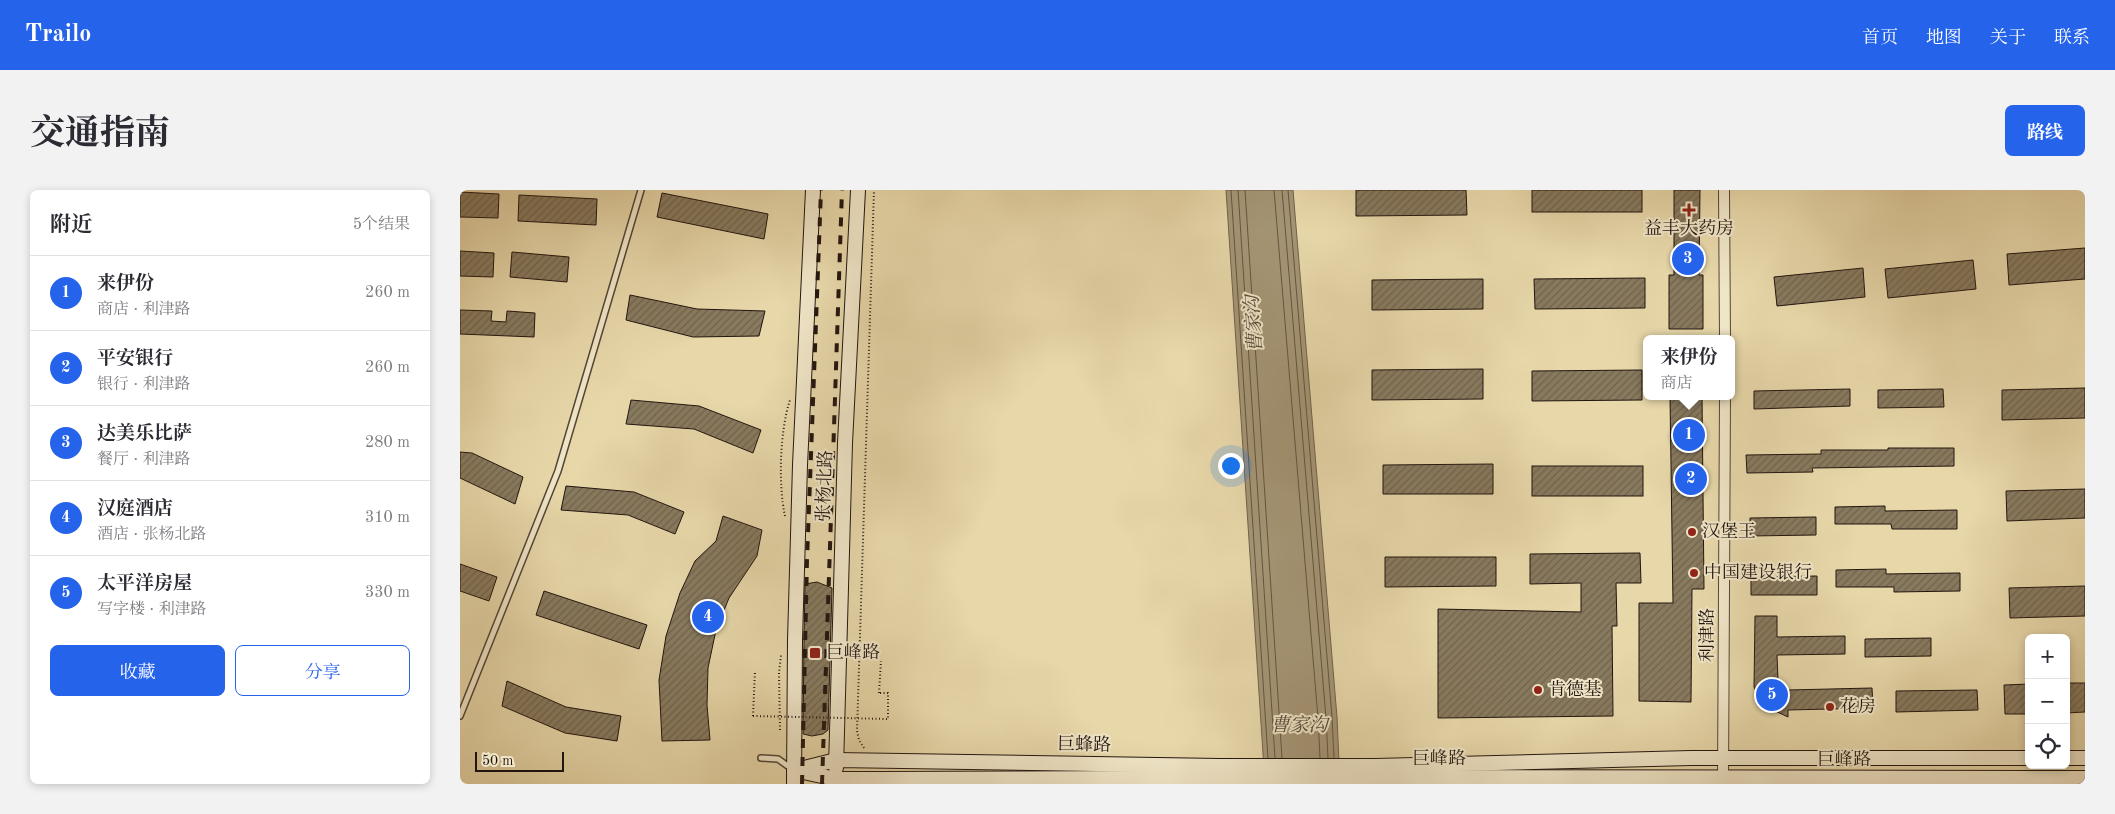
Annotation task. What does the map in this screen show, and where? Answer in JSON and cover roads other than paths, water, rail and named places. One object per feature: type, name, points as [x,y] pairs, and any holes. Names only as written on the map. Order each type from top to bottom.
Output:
[{"type":"main road","name":"张杨北路","points":[[794,777],[795,640],[800,465],[813,190]]},
{"type":"main road","name":"张杨北路","points":[[836,781],[845,443],[858,190]]},
{"type":"main road","name":"巨峰路","points":[[794,777],[836,781],[1375,771],[1723,758],[2025,758]]},
{"type":"main road","points":[[2070,758],[2085,758]]},
{"type":"main road","name":"巨蜂路","points":[[794,777],[836,760],[1220,773]]},
{"type":"main road","name":"巨峰路","points":[[1375,771],[1723,781],[2043,781],[2085,778]]},
{"type":"street","points":[[1724,190],[1725,335]]},
{"type":"street","name":"利津路","points":[[1723,781],[1725,400]]},
{"type":"lane","points":[[460,716],[558,472],[641,190]]},
{"type":"lane","points":[[761,758],[778,759],[794,777]]},
{"type":"water","name":"曹家沟","points":[[1226,190],[1293,190],[1337,717],[1340,784],[1265,784]]},
{"type":"railway","points":[[802,784],[807,560],[821,190]]},
{"type":"railway","points":[[822,784],[842,190]]},
{"type":"place","name":"益丰大药房","points":[[1689,210]]},
{"type":"place","name":"达美乐比萨","points":[[1688,259]]},
{"type":"place","name":"来伊份","points":[[1689,435]]},
{"type":"place","name":"平安银行","points":[[1691,479]]},
{"type":"place","name":"汉堡王","points":[[1692,532]]},
{"type":"place","name":"中国建设银行","points":[[1694,573]]},
{"type":"place","name":"汉庭酒店","points":[[708,617]]},
{"type":"place","name":"巨峰路","points":[[815,653]]},
{"type":"place","name":"肯德基","points":[[1538,690]]},
{"type":"place","name":"太平洋房屋","points":[[1772,695]]},
{"type":"place","name":"花房","points":[[1830,707]]}]
